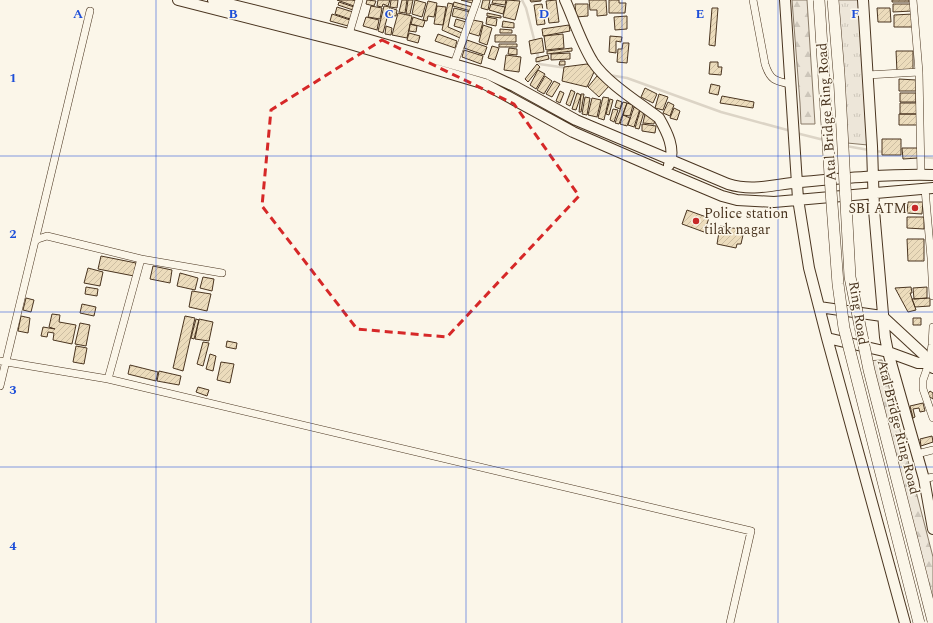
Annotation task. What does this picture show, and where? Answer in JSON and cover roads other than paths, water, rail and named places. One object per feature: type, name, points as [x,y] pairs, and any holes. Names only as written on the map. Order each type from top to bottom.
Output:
[{"type":"main road","name":"Ring Road","points":[[819,0],[838,284],[844,328],[919,623]]},
{"type":"main road","name":"Atal Bridge Ring Road","points":[[833,0],[839,74],[850,277],[869,370],[933,621]]},
{"type":"street","points":[[178,0],[347,43],[485,84],[573,132],[722,196],[737,200],[774,202],[929,188],[933,296]]},
{"type":"street","points":[[213,0],[349,34],[488,74],[514,86],[576,120],[728,184],[741,188],[768,187],[797,182],[873,176],[933,175]]},
{"type":"street","points":[[349,34],[359,0]]},
{"type":"street","points":[[454,64],[477,0]]},
{"type":"street","points":[[565,0],[584,46],[593,62],[604,76],[659,118],[664,126],[672,147],[671,160],[665,172]]},
{"type":"street","points":[[753,0],[768,74],[776,81],[790,84]]},
{"type":"street","points":[[785,0],[798,199],[808,268],[906,623]]},
{"type":"street","points":[[863,0],[873,192],[882,316],[888,352],[917,454],[928,478],[933,529]]},
{"type":"street","points":[[913,0],[919,72],[922,175]]},
{"type":"street","points":[[0,386],[3,362],[35,241],[90,11]]},
{"type":"street","points":[[867,75],[919,72]]},
{"type":"street","points":[[35,241],[47,236],[141,259],[222,272]]},
{"type":"street","points":[[108,379],[141,259]]},
{"type":"street","points":[[819,307],[882,316],[923,354],[931,365]]},
{"type":"street","points":[[933,327],[931,365],[923,380],[923,389],[933,418]]},
{"type":"street","points":[[827,338],[888,352],[918,363],[931,365]]},
{"type":"street","points":[[3,362],[108,379],[751,531],[730,623]]},
{"type":"street","points":[[917,454],[933,450]]},
{"type":"waterway","points":[[522,0],[526,8],[535,43]]},
{"type":"waterway","points":[[537,51],[539,64],[567,68]]},
{"type":"waterway","points":[[609,75],[627,78],[721,112],[791,131]]},
{"type":"waterway","points":[[796,133],[824,140]]},
{"type":"waterway","points":[[846,146],[869,150]]},
{"type":"waterway","points":[[874,151],[885,152]]},
{"type":"waterway","points":[[922,157],[933,158]]},
{"type":"place","name":"SBI ATM","points":[[915,208]]},
{"type":"place","name":"Police station tilak nagar","points":[[696,221]]}]
